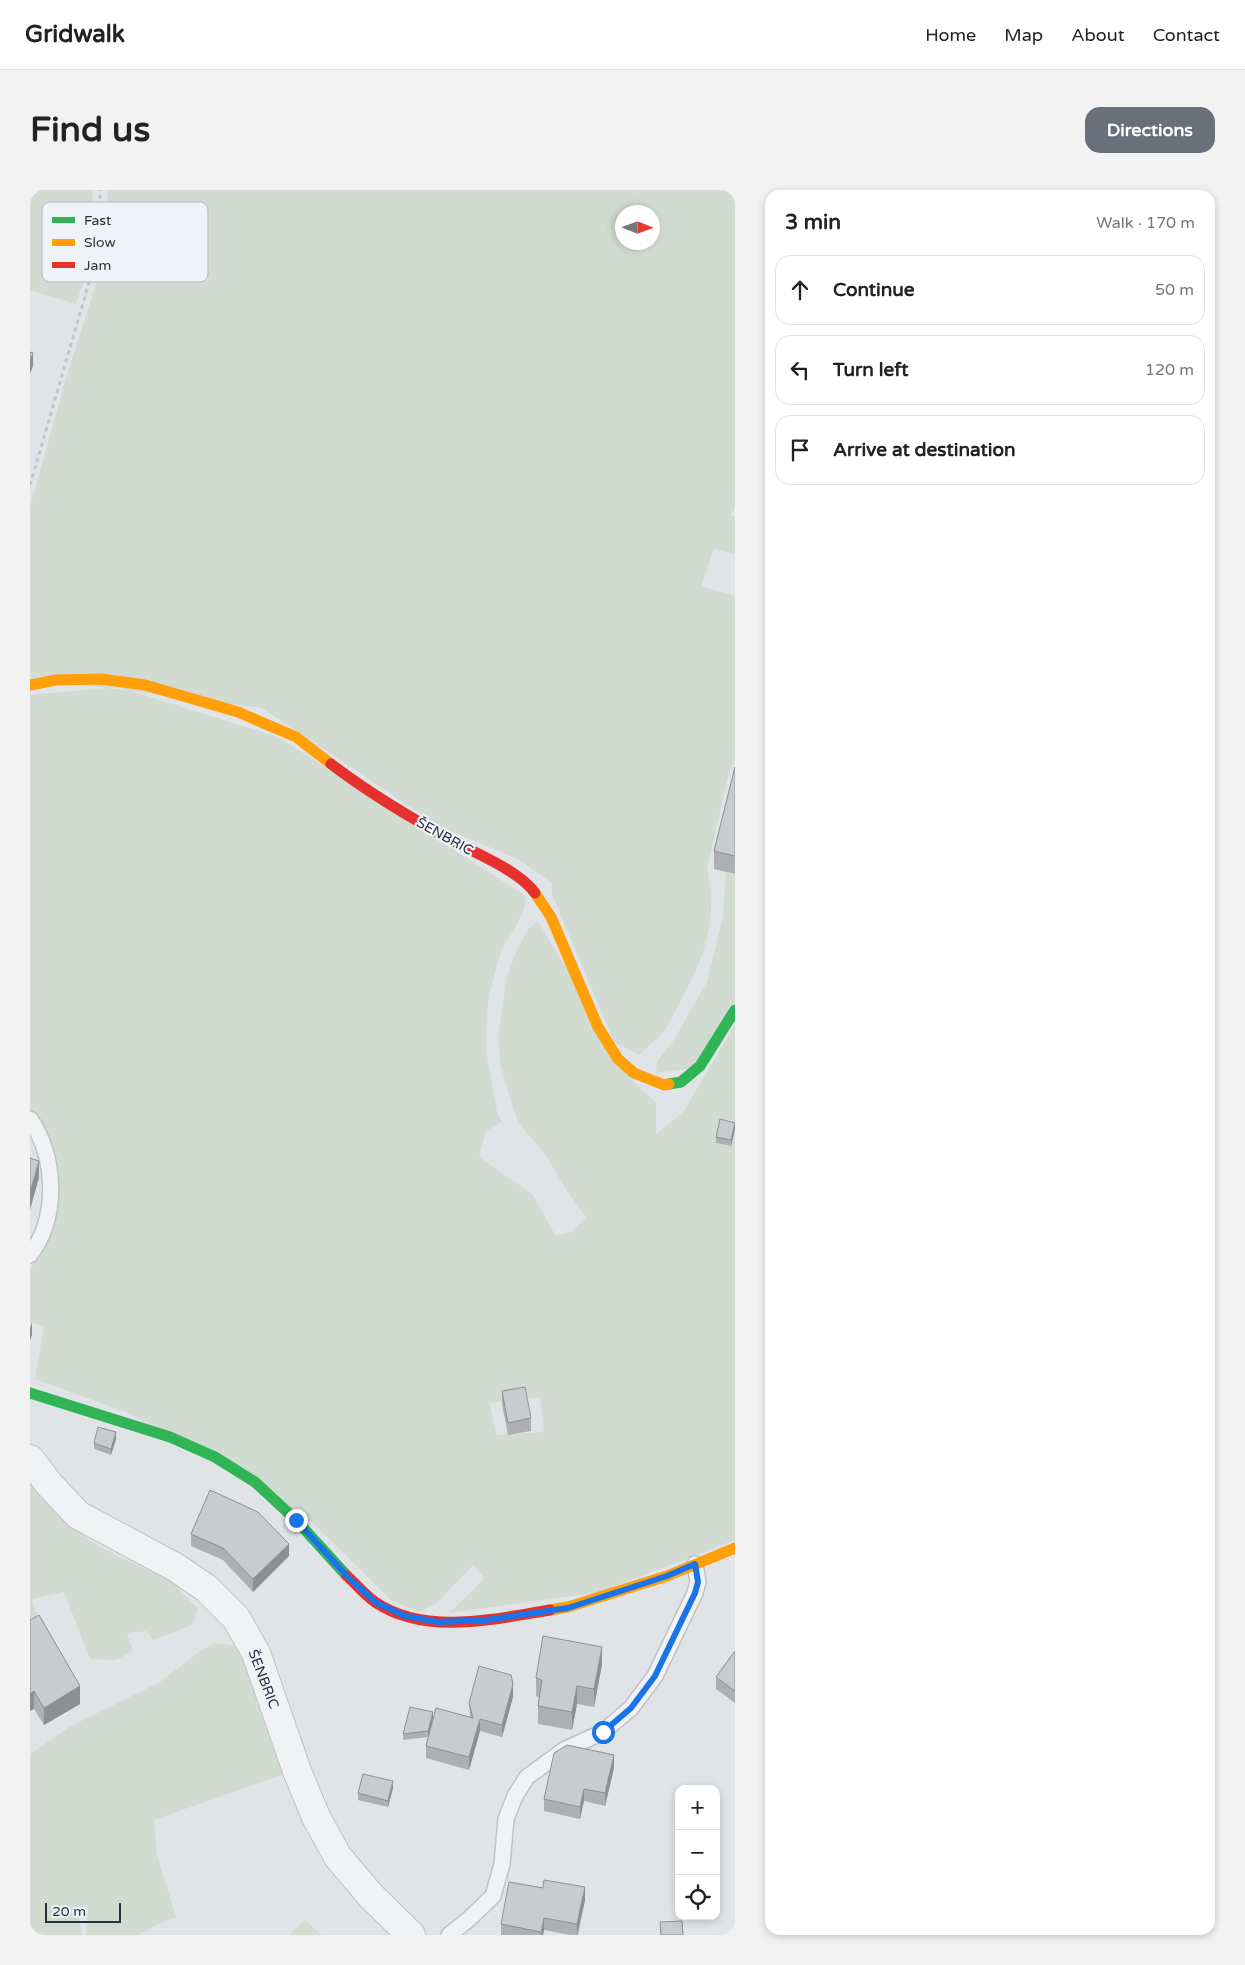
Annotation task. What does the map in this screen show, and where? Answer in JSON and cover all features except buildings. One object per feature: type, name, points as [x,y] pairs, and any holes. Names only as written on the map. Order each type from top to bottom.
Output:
[{"type":"street","name":"ŠENBRIC","points":[[30,685],[56,680],[101,679],[145,685],[238,712],[296,737],[363,789],[450,840],[508,870],[532,890],[551,917],[598,1027],[618,1059],[634,1072],[664,1085],[681,1082],[700,1066],[735,1010]]},
{"type":"street","points":[[30,1393],[170,1437],[215,1457],[255,1482],[296,1520],[347,1576],[375,1602],[405,1616],[438,1622],[486,1620],[568,1608],[667,1576],[735,1548]]},
{"type":"street","name":"ŠENBRIC","points":[[30,1459],[49,1484],[78,1515],[175,1568],[206,1588],[236,1618],[256,1653],[297,1771],[316,1817],[338,1857],[372,1896],[411,1935]]},
{"type":"lane","points":[[30,1119],[45,1145],[51,1177],[49,1208],[40,1238],[30,1255]]},
{"type":"lane","points":[[448,1935],[469,1919],[493,1896],[502,1864],[506,1819],[515,1796],[527,1777],[564,1750],[603,1732],[631,1708],[655,1676],[695,1593],[698,1582],[695,1564]]},
{"type":"path","points":[[30,485],[89,282]]},
{"type":"shaded area","points":[[30,190],[92,190],[94,202],[42,202],[42,282],[83,282],[76,304],[30,290]]},
{"type":"shaded area","points":[[107,190],[735,190],[735,506],[731,515],[735,517],[735,555],[714,548],[701,586],[735,596],[735,760],[729,773],[707,868],[711,905],[707,939],[696,971],[662,1034],[639,1055],[614,1042],[552,894],[552,883],[516,858],[440,827],[262,708],[30,678],[30,507],[67,375],[97,282],[208,282],[208,202],[108,202]]},
{"type":"shaded area","points":[[118,687],[278,737],[526,896],[524,910],[502,948],[489,995],[486,1050],[497,1112],[502,1122],[486,1131],[479,1157],[532,1194],[556,1236],[572,1232],[586,1217],[567,1191],[545,1154],[517,1119],[500,1063],[498,1036],[507,976],[516,952],[528,929],[538,921],[634,1083],[656,1102],[656,1134],[684,1111],[735,1024],[735,1540],[600,1592],[449,1613],[485,1578],[473,1565],[437,1603],[420,1612],[392,1601],[311,1521],[131,1414],[35,1379],[44,1326],[30,1322],[30,1268],[46,1242],[57,1180],[51,1143],[30,1110],[30,695]],"holes":[[[540,1397],[544,1432],[496,1435],[490,1403]]]},
{"type":"shaded area","points":[[726,872],[735,875],[735,1001],[693,1068],[656,1073],[657,1061],[672,1043],[707,982],[723,917]]},
{"type":"shaded area","points":[[30,1482],[45,1501],[90,1541],[119,1557],[169,1579],[198,1609],[192,1625],[153,1640],[147,1631],[127,1633],[133,1651],[116,1660],[90,1659],[64,1592],[32,1599],[41,1629],[30,1634]]},
{"type":"shaded area","points":[[214,1643],[237,1646],[263,1704],[287,1773],[154,1820],[157,1855],[176,1917],[154,1926],[139,1935],[86,1935],[88,1906],[78,1910],[82,1935],[30,1935],[30,1754],[71,1726],[160,1682]]},
{"type":"shaded area","points":[[305,1920],[322,1935],[292,1935],[291,1933]]},
{"type":"traffic: fast","points":[[669,1084],[681,1082],[700,1066],[735,1010]]},
{"type":"traffic: fast","points":[[30,1393],[170,1437],[215,1457],[255,1482],[296,1520],[347,1576]]},
{"type":"traffic: slow","points":[[30,685],[56,680],[101,679],[145,685],[238,712],[296,737],[331,764]]},
{"type":"traffic: slow","points":[[535,893],[551,917],[598,1027],[618,1059],[634,1073],[664,1085],[669,1084]]},
{"type":"traffic: slow","points":[[550,1610],[568,1607],[667,1576],[735,1548]]},
{"type":"traffic: jam","points":[[331,764],[405,813],[508,870],[519,877],[535,893]]},
{"type":"traffic: jam","points":[[347,1576],[375,1602],[395,1612],[416,1619],[438,1622],[461,1622],[550,1610]]},
{"type":"route","points":[[296,1520],[347,1576],[375,1602],[405,1616],[438,1622],[486,1620],[568,1608],[667,1576],[695,1564],[698,1582],[695,1593],[655,1676],[631,1708],[603,1732]]}]
